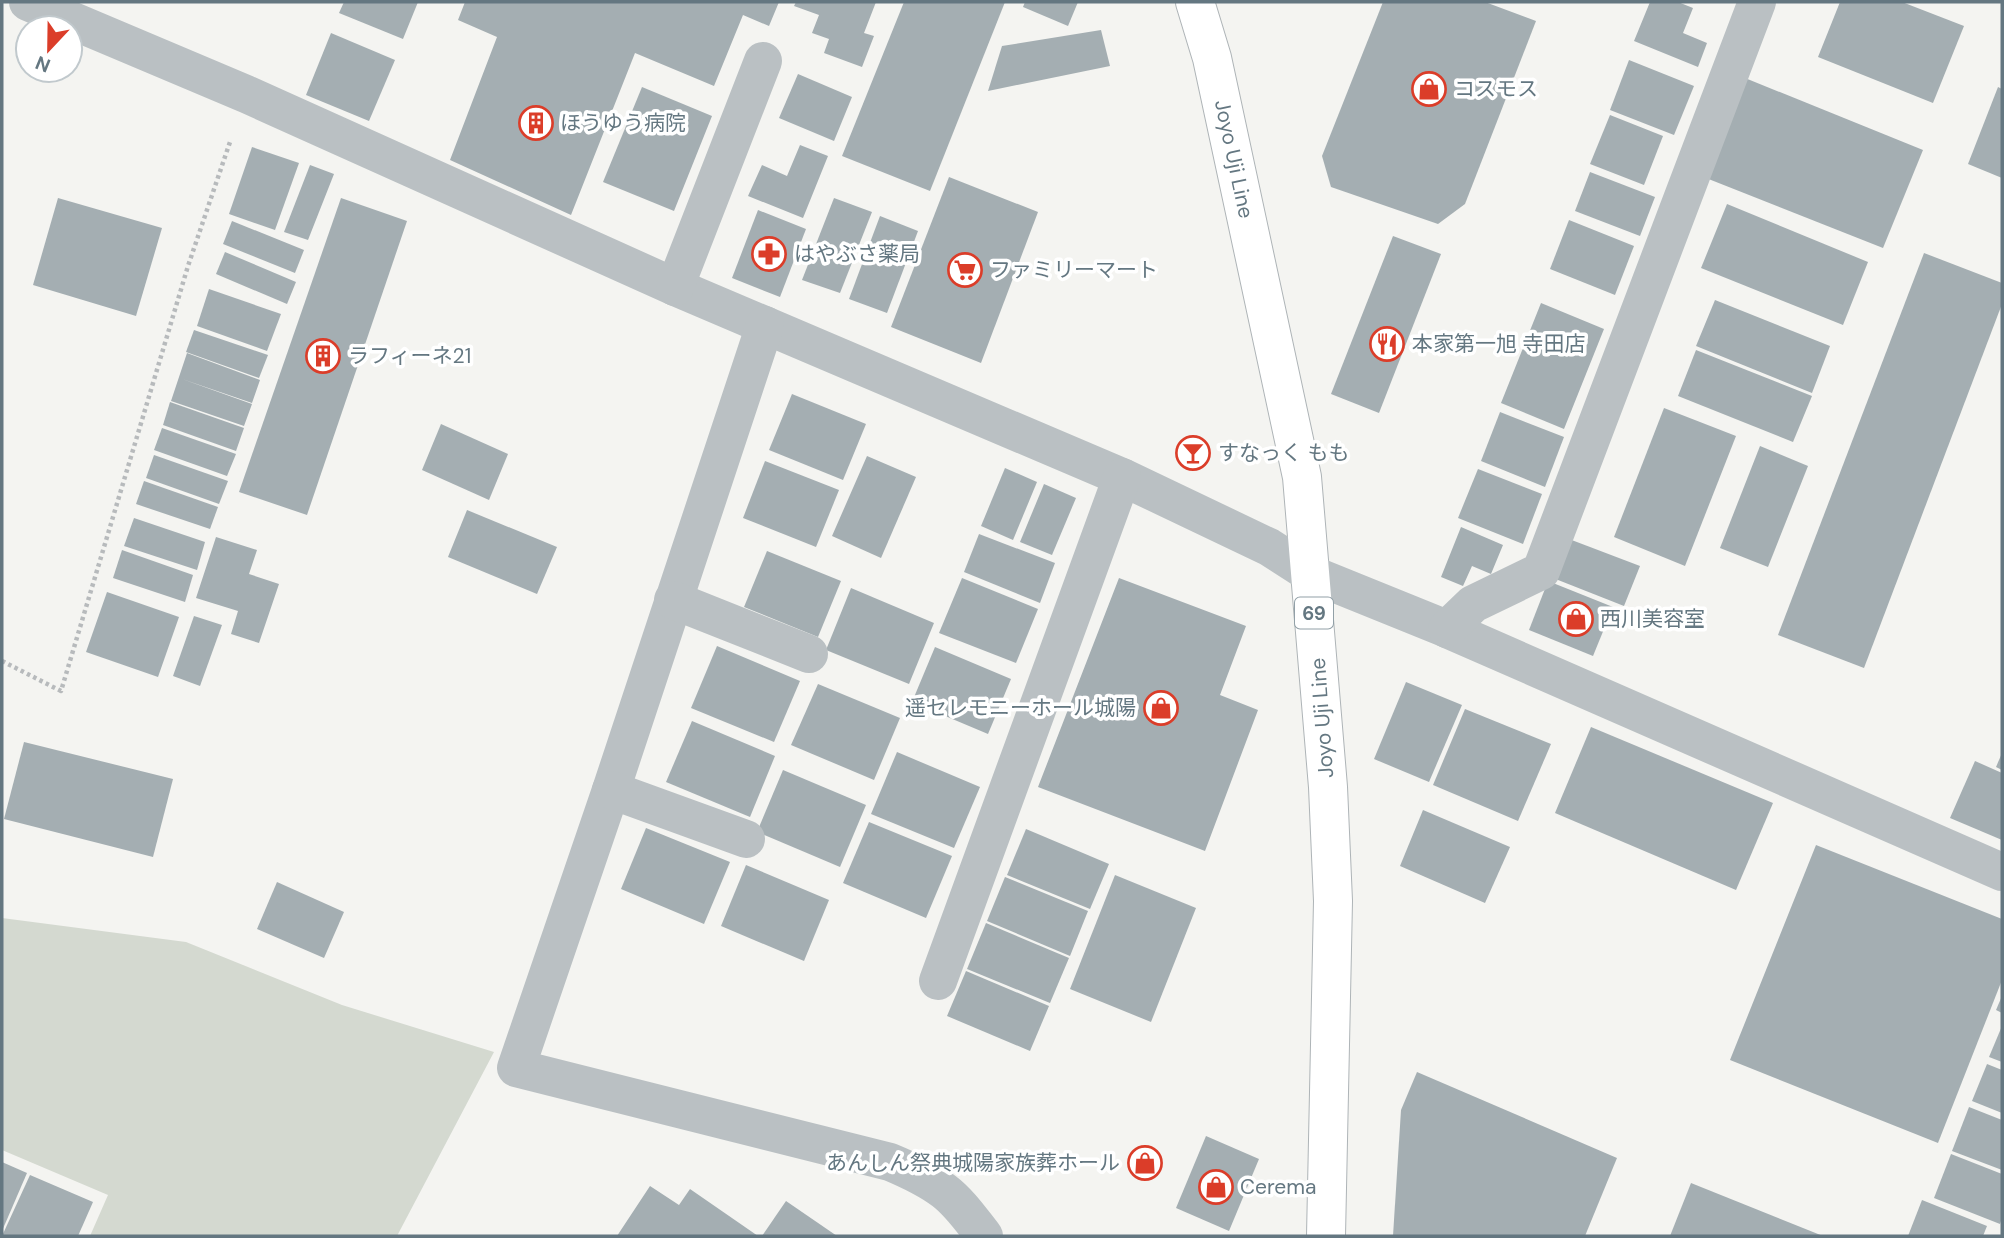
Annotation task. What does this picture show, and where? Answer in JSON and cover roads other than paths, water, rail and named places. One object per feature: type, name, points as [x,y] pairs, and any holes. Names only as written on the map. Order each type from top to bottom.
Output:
[{"type":"main road","name":"Joyo Uji Line","points":[[1195,2],[1212,58],[1302,477],[1328,787],[1333,901],[1326,1236]]},
{"type":"street","points":[[28,2],[246,93],[675,287],[1122,477],[1269,547],[1311,574],[1447,629],[2002,872]]},
{"type":"street","points":[[1447,629],[1473,604],[1541,570],[1757,2]]},
{"type":"street","points":[[675,287],[763,61]]},
{"type":"street","points":[[765,325],[516,1068],[890,1162],[923,1177],[946,1192],[984,1236]]},
{"type":"street","points":[[938,981],[1122,477]]},
{"type":"street","points":[[673,600],[809,654]]},
{"type":"street","points":[[611,789],[746,839]]},
{"type":"place","name":"コスモス","points":[[1429,89]]},
{"type":"place","name":"ほうゆう病院","points":[[536,123]]},
{"type":"place","name":"はやぶさ薬局","points":[[769,254]]},
{"type":"place","name":"ファミリーマート","points":[[965,270]]},
{"type":"place","name":"本家第一旭 寺田店","points":[[1387,344]]},
{"type":"place","name":"ラフィーネ21","points":[[323,356]]},
{"type":"place","name":"すなっく もも","points":[[1193,453]]},
{"type":"place","name":"西川美容室","points":[[1576,619]]},
{"type":"place","name":"遥セレモニーホール城陽","points":[[1161,708]]},
{"type":"place","name":"あんしん祭典城陽家族葬ホール","points":[[1145,1163]]},
{"type":"place","name":"Cerema","points":[[1216,1187]]}]
